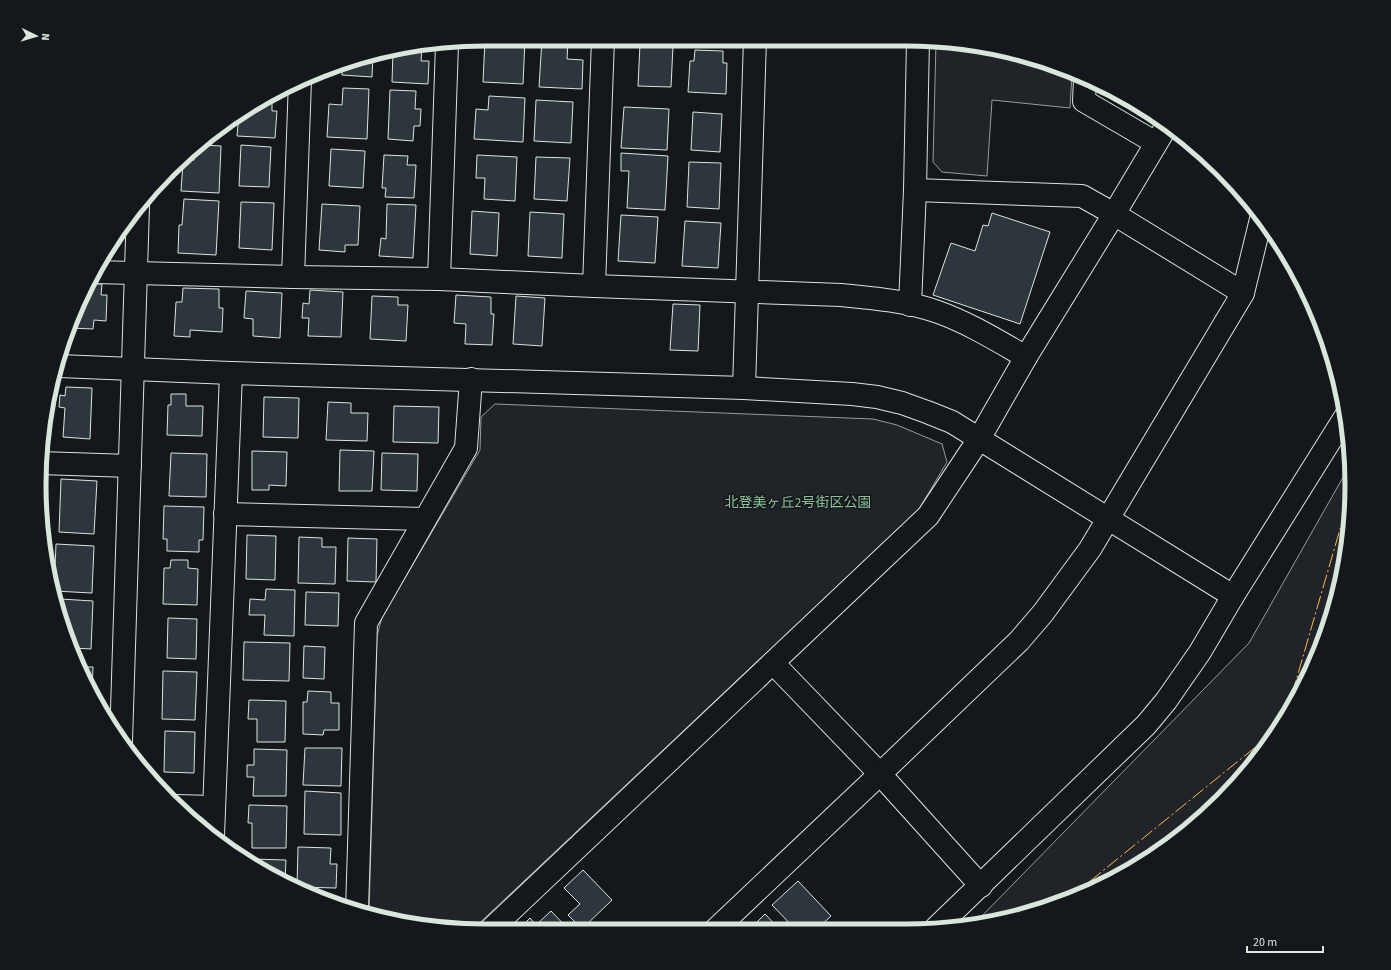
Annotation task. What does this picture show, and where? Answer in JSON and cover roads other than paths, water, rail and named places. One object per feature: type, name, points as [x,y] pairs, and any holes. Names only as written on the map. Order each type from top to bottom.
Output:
[{"type":"street","points":[[594,286],[603,46]]},
{"type":"street","points":[[744,388],[755,46]]},
{"type":"street","points":[[910,305],[918,46]]},
{"type":"street","points":[[439,279],[447,48]]},
{"type":"street","points":[[496,924],[928,516],[979,439],[1026,357],[1161,135],[1084,102],[1085,84]]},
{"type":"street","points":[[293,277],[300,87]]},
{"type":"street","points":[[914,190],[1082,196],[1244,293]]},
{"type":"street","points":[[121,731],[138,217]]},
{"type":"street","points":[[721,924],[1024,636],[1043,614],[1066,584],[1108,519],[1244,293],[1260,226]]},
{"type":"street","points":[[101,272],[439,279],[854,296],[881,299],[937,312],[997,340],[1026,357]]},
{"type":"street","points":[[62,366],[231,373],[744,388],[852,394],[877,397],[927,412],[952,422],[1233,596]]},
{"type":"street","points":[[214,830],[231,373]]},
{"type":"street","points":[[357,905],[366,623],[466,448],[471,379]]},
{"type":"street","points":[[942,922],[1146,725],[1166,701],[1200,652],[1233,596],[1340,424]]},
{"type":"street","points":[[47,462],[130,466]]},
{"type":"street","points":[[225,514],[425,519]]},
{"type":"street","points":[[773,663],[880,774],[981,886]]},
{"type":"street","points":[[187,806],[214,807]]},
{"type":"park label","name":"北登美ヶ丘2号街区公園","points":[[798,503]]}]
